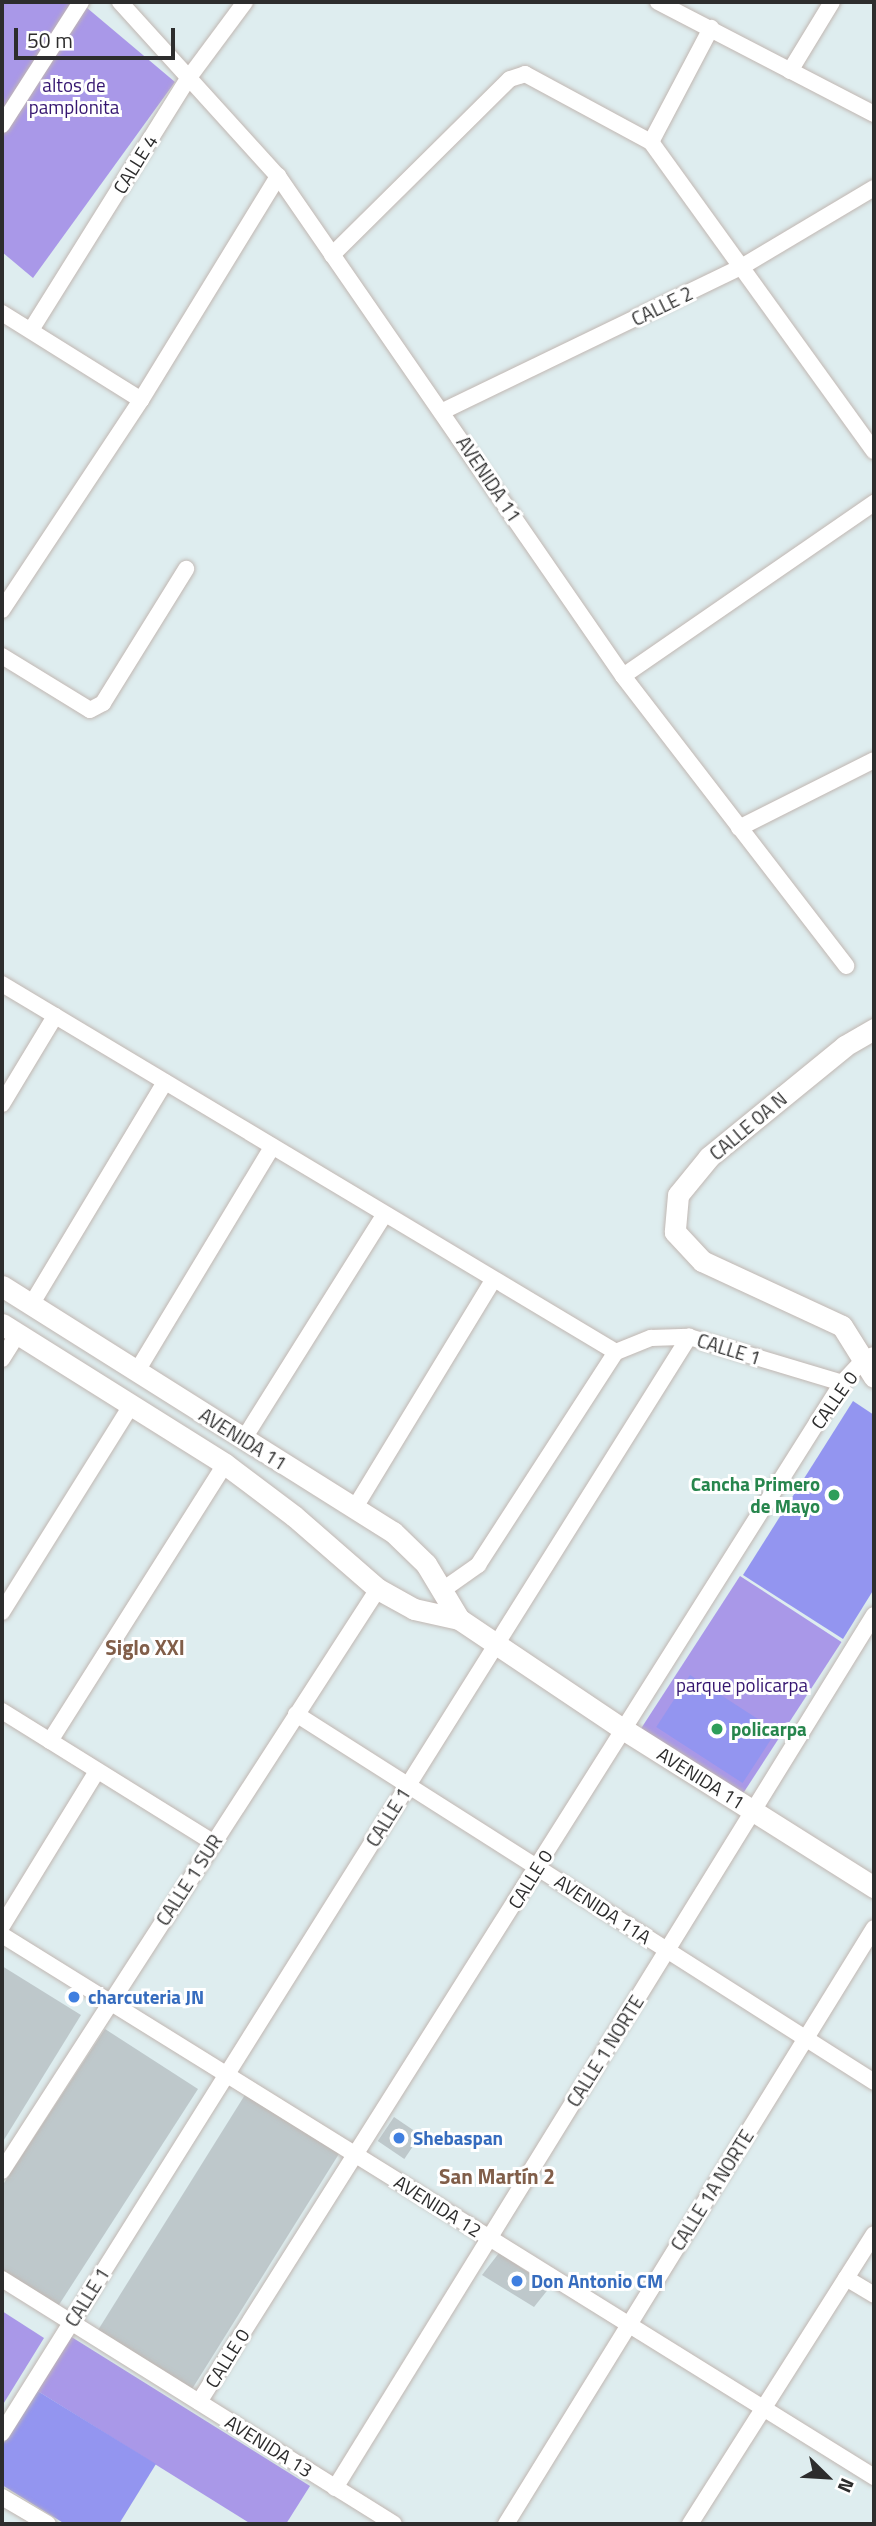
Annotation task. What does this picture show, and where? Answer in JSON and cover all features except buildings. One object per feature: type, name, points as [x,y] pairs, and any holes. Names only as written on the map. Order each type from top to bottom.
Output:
[{"type":"street","points":[[2,125],[81,2]]},
{"type":"street","name":"AVENIDA 11","points":[[120,2],[278,176],[443,411],[623,676],[846,965]]},
{"type":"street","name":"CALLE 4","points":[[31,330],[190,76],[245,2]]},
{"type":"street","points":[[658,2],[874,114]]},
{"type":"street","points":[[790,71],[832,2]]},
{"type":"street","points":[[651,142],[710,29]]},
{"type":"street","points":[[332,255],[510,79],[525,74],[651,142],[874,451]]},
{"type":"street","points":[[2,610],[141,400],[278,176]]},
{"type":"street","name":"CALLE 2","points":[[443,411],[743,266],[874,188]]},
{"type":"street","points":[[2,313],[141,400]]},
{"type":"street","points":[[623,676],[874,502]]},
{"type":"street","points":[[2,656],[90,710],[103,704],[186,569]]},
{"type":"street","points":[[739,828],[874,760]]},
{"type":"street","points":[[2,984],[616,1352]]},
{"type":"street","points":[[2,1104],[55,1016]]},
{"type":"street","name":"CALLE 0A N","points":[[871,1364],[842,1326],[702,1261],[675,1233],[678,1195],[709,1157],[845,1046],[874,1029]]},
{"type":"street","points":[[31,1305],[164,1082]]},
{"type":"street","points":[[137,1371],[272,1147]]},
{"type":"street","points":[[243,1440],[384,1215]]},
{"type":"street","points":[[354,1508],[492,1280]]},
{"type":"street","name":"AVENIDA 11","points":[[2,1286],[393,1532],[444,1589],[459,1619]]},
{"type":"street","points":[[2,1359],[10,1329]]},
{"type":"street","name":"AVENIDA 11","points":[[10,1329],[225,1464],[294,1516],[378,1589],[414,1609],[459,1619],[624,1729],[874,1887]]},
{"type":"street","points":[[444,1589],[478,1565],[616,1352],[652,1338],[689,1337]]},
{"type":"street","name":"CALLE 1","points":[[2,2432],[408,1785],[499,1645],[689,1337],[842,1383]]},
{"type":"street","name":"CALLE 0","points":[[199,2402],[842,1383],[871,1364]]},
{"type":"street","points":[[2,1612],[132,1404]]},
{"type":"street","points":[[50,1741],[225,1464]]},
{"type":"street","name":"CALLE 1 SUR","points":[[2,2171],[108,2001],[378,1589]]},
{"type":"street","name":"CALLE 1 NORTE","points":[[335,2488],[874,1615]]},
{"type":"street","points":[[2,1710],[214,1843]]},
{"type":"street","name":"AVENIDA 11A","points":[[296,1714],[874,2082]]},
{"type":"street","points":[[2,1926],[97,1771]]},
{"type":"street","name":"CALLE 1A NORTE","points":[[506,2524],[874,1928]]},
{"type":"street","name":"AVENIDA 12","points":[[2,1935],[874,2477]]},
{"type":"street","points":[[690,2524],[874,2234]]},
{"type":"street","name":"AVENIDA 13","points":[[2,2278],[394,2524]]},
{"type":"street","points":[[846,2278],[874,2295]]},
{"type":"street","points":[[2,2497],[48,2524]]},
{"type":"green space","name":"altos de pamplonita","points":[[2,2],[80,2],[175,82],[33,278],[2,252]]},
{"type":"green space","name":"parque policarpa","points":[[740,1576],[841,1642],[742,1795],[641,1729]]},
{"type":"green space","points":[[2,2311],[44,2338],[2,2406]]},
{"type":"green space","points":[[70,2336],[310,2486],[286,2524],[251,2524],[36,2390]]},
{"type":"shaded area","name":"Cancha Primero de Mayo","points":[[853,1401],[874,1415],[874,1589],[843,1639],[743,1575]]},
{"type":"shaded area","name":"policarpa","points":[[690,1675],[776,1731],[743,1783],[656,1727]]},
{"type":"shaded area","points":[[36,2390],[156,2464],[119,2524],[65,2524],[2,2485],[2,2446]]},
{"type":"place","name":"Cancha Primero de Mayo","points":[[834,1495]]},
{"type":"place","name":"policarpa","points":[[717,1729]]},
{"type":"place","name":"charcuteria JN","points":[[74,1997]]},
{"type":"place","name":"Shebaspan","points":[[399,2138]]},
{"type":"place","name":"Don Antonio CM","points":[[517,2281]]},
{"type":"district","name":"Siglo XXI","points":[[145,1647]]},
{"type":"district","name":"San Martín 2","points":[[497,2176]]}]
